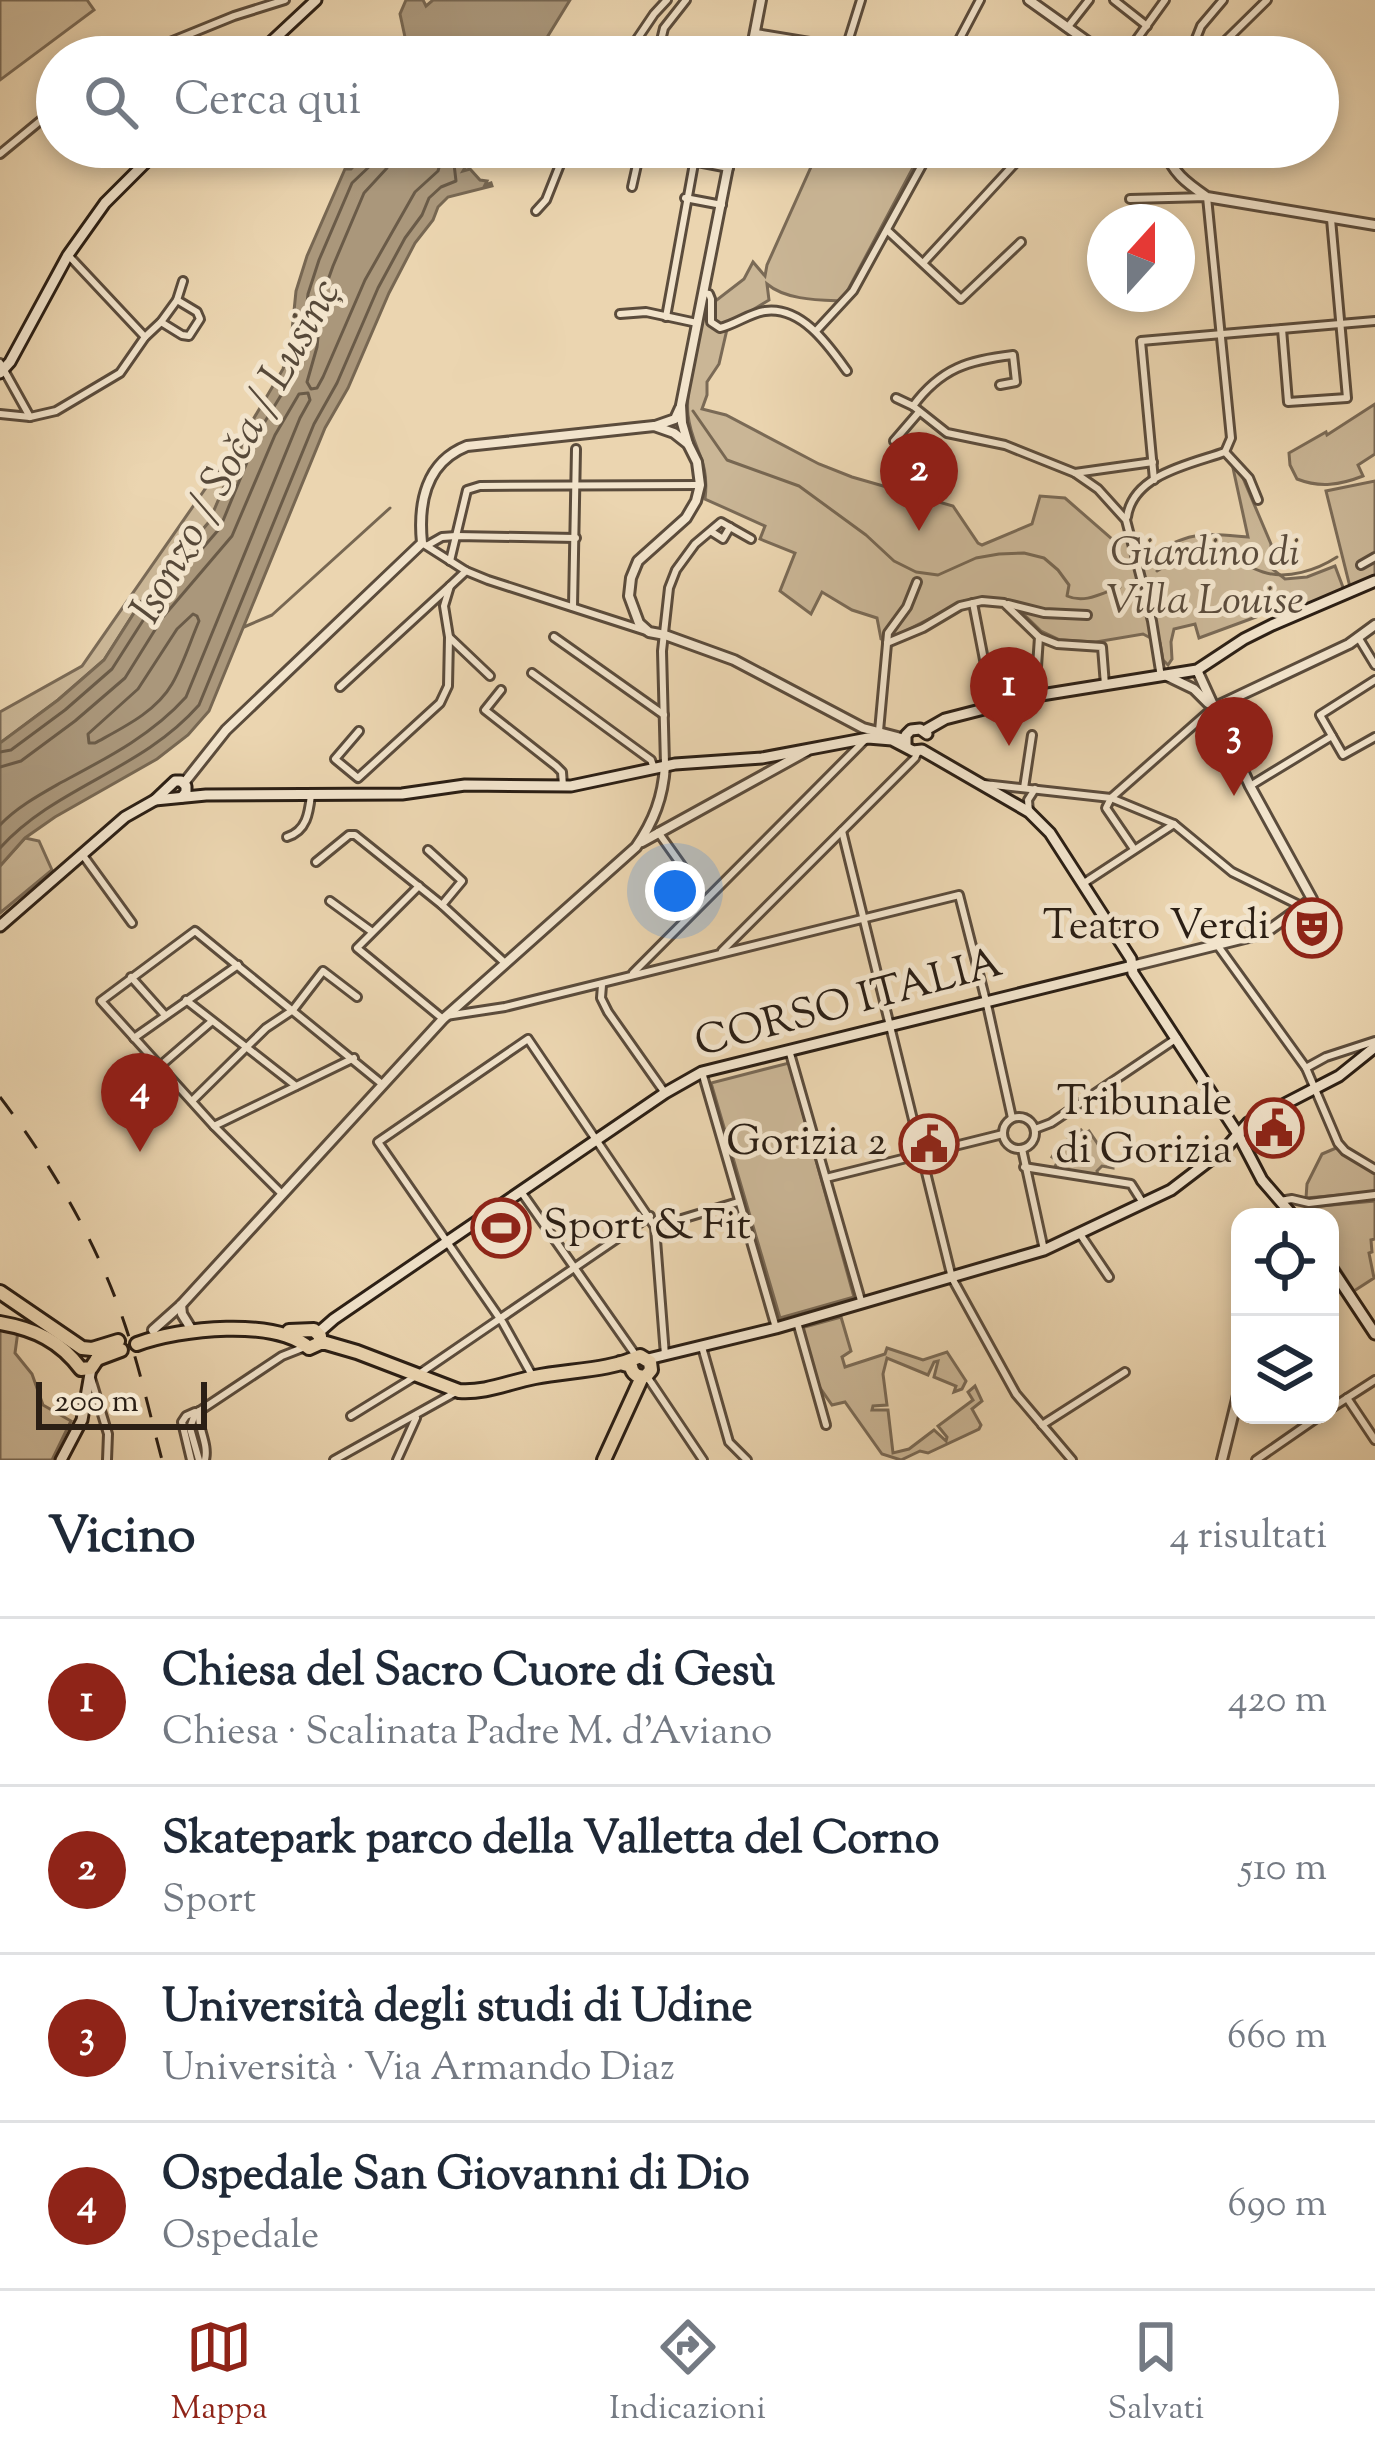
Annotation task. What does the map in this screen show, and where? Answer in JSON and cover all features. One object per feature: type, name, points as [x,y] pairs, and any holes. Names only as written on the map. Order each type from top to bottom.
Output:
[{"type":"main road","points":[[277,36],[316,0]]},
{"type":"main road","points":[[1,369],[68,255],[105,202],[140,168]]},
{"type":"main road","points":[[916,747],[927,730],[993,706],[1197,670],[1272,625],[1375,581]]},
{"type":"main road","points":[[0,926],[125,817],[179,789],[206,795],[310,795],[402,794],[465,785],[563,786],[660,767],[778,762],[874,735],[916,747],[1029,812],[1050,833],[1262,1180],[1285,1208]]},
{"type":"main road","name":"CORSO ITALIA","points":[[308,1340],[702,1072],[1132,966]]},
{"type":"main road","points":[[604,1460],[638,1368],[665,1355],[1045,1250],[1171,1190],[1226,1148],[1248,1123],[1354,1066],[1375,1044]]},
{"type":"main road","points":[[1339,1280],[1375,1334]]},
{"type":"main road","points":[[0,1292],[86,1361]]},
{"type":"main road","points":[[0,1323],[38,1332],[86,1361]]},
{"type":"main road","points":[[308,1340],[245,1330],[197,1330],[136,1340],[153,1330],[260,1327],[357,1352],[459,1390],[484,1390],[533,1377],[638,1368],[684,1352]]},
{"type":"main road","points":[[86,1361],[119,1346]]},
{"type":"main road","points":[[61,1460],[85,1408],[86,1361]]},
{"type":"main road","points":[[85,1408],[86,1361]]},
{"type":"street","points":[[184,36],[286,0]]},
{"type":"street","points":[[639,36],[668,0]]},
{"type":"street","points":[[662,36],[686,0]]},
{"type":"street","points":[[754,36],[761,0]]},
{"type":"street","points":[[850,36],[861,0]]},
{"type":"street","points":[[961,36],[980,0]]},
{"type":"street","points":[[1029,0],[1079,36]]},
{"type":"street","points":[[1067,28],[1089,0]]},
{"type":"street","points":[[1114,0],[1147,26]]},
{"type":"street","points":[[1140,36],[1165,0]]},
{"type":"street","points":[[1197,36],[1223,0]]},
{"type":"street","points":[[1231,36],[1268,0]]},
{"type":"street","points":[[755,32],[778,36]]},
{"type":"street","points":[[0,154],[36,124]]},
{"type":"street","points":[[536,212],[559,168]]},
{"type":"street","points":[[632,187],[636,168]]},
{"type":"street","points":[[666,316],[692,168]]},
{"type":"street","points":[[649,632],[639,623],[629,596],[631,578],[638,561],[686,518],[700,485],[682,423],[682,405],[729,168]]},
{"type":"street","points":[[816,331],[854,291],[921,168]]},
{"type":"street","points":[[924,262],[1010,168]]},
{"type":"street","points":[[1173,168],[1207,197],[1231,438],[1225,452],[1154,480],[1134,496],[1126,520],[1164,677],[1194,689],[1213,708]]},
{"type":"street","points":[[1130,199],[1207,197],[1375,225]]},
{"type":"street","points":[[685,198],[722,206]]},
{"type":"street","points":[[1282,329],[1288,403],[1347,398],[1331,219]]},
{"type":"street","points":[[888,230],[961,299],[1021,242]]},
{"type":"street","points":[[68,255],[146,337]]},
{"type":"street","points":[[0,414],[30,417],[56,411],[120,373],[177,300],[183,280]]},
{"type":"street","points":[[703,293],[711,299],[711,322],[720,328],[760,311],[776,310],[816,331],[847,371]]},
{"type":"street","points":[[161,322],[189,336],[200,319],[177,300]]},
{"type":"street","points":[[620,314],[646,313],[697,323]]},
{"type":"street","points":[[1154,480],[1142,341],[1375,321]]},
{"type":"street","points":[[894,440],[917,409],[922,393],[953,368],[971,360],[1013,355],[1016,382],[1000,385]]},
{"type":"street","points":[[1,369],[30,417]]},
{"type":"street","points":[[896,398],[947,433],[1004,445],[1075,473],[1098,489],[1126,520]]},
{"type":"street","points":[[682,405],[675,418],[654,426],[460,448],[442,461],[424,493],[419,518],[425,544],[466,572],[734,660],[874,735]]},
{"type":"street","points":[[654,426],[688,444]]},
{"type":"street","points":[[573,607],[575,449]]},
{"type":"street","points":[[1225,452],[1249,478],[1258,500]]},
{"type":"street","points":[[1075,473],[1153,462]]},
{"type":"street","points":[[450,561],[467,490],[480,486],[700,485]]},
{"type":"street","points":[[636,847],[656,815],[663,790],[662,651],[669,588],[695,544],[722,522],[751,539]]},
{"type":"street","points":[[711,531],[723,539],[730,527]]},
{"type":"street","points":[[179,789],[226,730],[425,544],[456,536],[576,538]]},
{"type":"street","points":[[1361,565],[1375,557]]},
{"type":"street","points":[[340,687],[466,572]]},
{"type":"street","points":[[630,975],[874,735],[888,633],[907,607],[916,582]]},
{"type":"street","points":[[359,731],[335,759],[358,778],[440,703],[448,686],[444,606],[450,586]]},
{"type":"street","points":[[887,643],[973,603],[1087,615]]},
{"type":"street","points":[[973,603],[993,706]]},
{"type":"street","points":[[1004,603],[1039,637],[1057,644],[1102,647],[1105,686]]},
{"type":"street","points":[[1134,849],[1106,808],[1111,798],[1213,708],[1348,644],[1375,625]]},
{"type":"street","points":[[554,637],[665,716]]},
{"type":"street","points":[[1035,696],[1039,637]]},
{"type":"street","points":[[1358,637],[1375,664]]},
{"type":"street","points":[[448,638],[490,676]]},
{"type":"street","points":[[1194,689],[1197,670]]},
{"type":"street","points":[[1197,670],[1250,786],[1332,736]]},
{"type":"street","points":[[532,673],[660,767]]},
{"type":"street","points":[[1375,680],[1320,715],[1343,755],[1375,737]]},
{"type":"street","points":[[501,690],[485,710],[556,766],[562,772],[563,786]]},
{"type":"street","points":[[1024,788],[1032,735]]},
{"type":"street","points":[[719,954],[842,831],[916,747]]},
{"type":"street","points":[[153,1330],[445,1017],[636,847],[778,762]]},
{"type":"street","points":[[981,784],[1111,798],[1174,824],[1232,872],[1303,907]]},
{"type":"street","name":"CORSO ITALIA","points":[[1132,966],[1265,933],[1312,899],[1250,786]]},
{"type":"street","points":[[1029,812],[1028,800],[1035,789]]},
{"type":"street","points":[[287,837],[295,835],[306,820],[310,795]]},
{"type":"street","points":[[656,815],[690,877]]},
{"type":"street","points":[[1084,883],[1174,824]]},
{"type":"street","points":[[842,831],[952,1278],[1016,1394],[1072,1460]]},
{"type":"street","points":[[316,862],[355,835],[505,963]]},
{"type":"street","points":[[428,850],[462,881],[442,905]]},
{"type":"street","points":[[82,854],[132,923]]},
{"type":"street","points":[[419,886],[358,944],[358,950],[445,1017],[505,1007],[958,895],[1012,1118]]},
{"type":"street","points":[[330,901],[372,932]]},
{"type":"street","points":[[283,1194],[101,1001],[195,931],[382,1084]]},
{"type":"street","points":[[1218,946],[1306,1068],[1338,1143],[1375,1169]]},
{"type":"street","points":[[134,1038],[238,965]]},
{"type":"street","points":[[192,1101],[266,1028],[293,1010],[323,971],[357,997]]},
{"type":"street","points":[[130,977],[164,1014]]},
{"type":"street","points":[[602,982],[601,998],[608,1012],[665,1093]]},
{"type":"street","points":[[186,1000],[296,1086]]},
{"type":"street","points":[[160,1066],[211,1022]]},
{"type":"street","points":[[1035,1130],[1177,1038]]},
{"type":"street","points":[[533,1377],[500,1319],[379,1142],[528,1039],[656,1227],[665,1355]]},
{"type":"street","points":[[1306,1068],[1326,1057],[1375,1044]]},
{"type":"street","points":[[789,1050],[862,1304]]},
{"type":"street","points":[[214,1126],[354,1058]]},
{"type":"street","points":[[702,1072],[776,1328]]},
{"type":"street","points":[[1012,1118],[1027,1118],[1035,1130],[1033,1141],[1022,1149],[1012,1148],[1003,1134],[1012,1118]]},
{"type":"street","points":[[826,1178],[1003,1134]]},
{"type":"street","points":[[1022,1149],[1045,1250]]},
{"type":"street","points":[[1024,1167],[1131,1184],[1143,1203]]},
{"type":"street","points":[[521,1192],[703,1460]]},
{"type":"street","points":[[1296,1208],[1375,1195]]},
{"type":"street","points":[[1289,1208],[1292,1198],[1309,1203]]},
{"type":"street","points":[[656,1227],[739,1202]]},
{"type":"street","points":[[350,1416],[650,1216]]},
{"type":"street","points":[[1080,1234],[1109,1277]]},
{"type":"street","points":[[181,1305],[190,1327]]},
{"type":"street","points":[[797,1322],[826,1425]]},
{"type":"street","name":"CORSO ITALIA","points":[[282,1356],[308,1340]]},
{"type":"street","name":"CORSO ITALIA","points":[[198,1460],[190,1425],[193,1417],[308,1340]]},
{"type":"street","points":[[702,1348],[729,1442],[747,1460]]},
{"type":"street","points":[[86,1361],[108,1434],[106,1460]]},
{"type":"street","points":[[1041,1426],[1125,1372]]},
{"type":"street","points":[[1339,1403],[1375,1380]]},
{"type":"street","points":[[334,1460],[459,1390]]},
{"type":"street","points":[[1347,1398],[1375,1440]]},
{"type":"street","points":[[397,1460],[418,1415]]},
{"type":"street","points":[[1222,1460],[1231,1424]]},
{"type":"street","points":[[1256,1460],[1308,1424]]},
{"type":"green space","points":[[0,0],[87,0],[94,10],[59,36],[36,36],[36,53],[0,80]]},
{"type":"green space","name":"Giardino di Villa Louise","points":[[811,168],[913,168],[842,301],[793,296],[767,284],[769,300],[728,325],[702,409],[726,415],[852,477],[953,506],[982,545],[1032,524],[1040,496],[1065,498],[1113,540],[1128,537],[1144,558],[1194,536],[1248,537],[1233,468],[1240,471],[1271,544],[1271,568],[1285,579],[1307,577],[1335,566],[1344,590],[1307,606],[1251,596],[1256,617],[1199,638],[1195,624],[1174,629],[1168,665],[1160,643],[1143,634],[1096,642],[1060,640],[1041,631],[1010,601],[964,601],[886,641],[881,639],[877,618],[822,592],[811,614],[780,591],[795,553],[760,539],[765,526],[705,499],[703,464],[688,415],[705,309],[744,279],[753,262],[765,276]]},
{"type":"green space","points":[[1375,404],[1375,454],[1358,465],[1363,476],[1330,484],[1297,479],[1289,453]]},
{"type":"green space","points":[[251,423],[210,521],[141,602],[104,660],[0,743],[0,712],[82,666]]},
{"type":"green space","points":[[1375,481],[1375,576],[1350,587],[1326,491]]},
{"type":"green space","points":[[25,838],[39,841],[52,870],[0,913],[0,866]]},
{"type":"green space","points":[[789,1063],[854,1297],[780,1318],[711,1083]]},
{"type":"green space","points":[[1081,1130],[1089,1131],[1108,1159],[1113,1157],[1113,1168],[1102,1166],[1098,1176],[1053,1170],[1058,1161],[1052,1157],[1058,1147]]},
{"type":"green space","points":[[1336,1148],[1375,1173],[1375,1192],[1306,1198],[1307,1184],[1322,1154]]},
{"type":"green space","points":[[1375,1201],[1375,1239],[1369,1253],[1374,1278],[1354,1291],[1339,1268],[1339,1208],[1311,1207]]},
{"type":"green space","points":[[841,1317],[851,1351],[842,1357],[845,1367],[885,1354],[887,1348],[923,1360],[947,1352],[966,1381],[954,1392],[956,1386],[934,1377],[938,1361],[928,1375],[887,1358],[883,1374],[887,1405],[872,1410],[888,1410],[893,1453],[909,1449],[934,1430],[946,1441],[938,1426],[973,1400],[968,1392],[975,1386],[982,1401],[972,1409],[979,1429],[901,1460],[882,1454],[845,1402],[832,1405],[816,1382],[801,1328]]},
{"type":"green space","points":[[0,1328],[18,1331],[15,1353],[32,1374],[43,1405],[71,1421],[52,1460],[0,1460]]},
{"type":"water","points":[[406,0],[423,0],[426,6],[433,0],[570,0],[548,36],[405,36],[400,14]]},
{"type":"water","points":[[465,168],[492,186],[448,197],[415,243],[325,428],[209,711],[157,759],[25,838],[0,866],[0,743],[104,660],[141,602],[209,522],[251,423],[283,369],[307,256],[345,169]]},
{"type":"waterway","points":[[693,411],[727,460],[799,486],[894,561],[916,572],[938,575],[976,558],[1024,553],[1044,558],[1058,570],[1069,585],[1067,596],[1087,598],[1120,587]]},
{"type":"waterway","points":[[244,627],[272,615],[390,508]]},
{"type":"waterway","points":[[1157,571],[1182,555],[1200,551],[1282,575],[1311,570],[1337,557]]},
{"type":"railway","points":[[0,1097],[55,1178],[101,1265],[130,1342],[162,1460]]},
{"type":"place","name":"Skatepark parco della Valletta del Corno","points":[[919,531]]},
{"type":"place","name":"Chiesa del Sacro Cuore di Gesù","points":[[1009,746]]},
{"type":"place","name":"Università degli studi di Udine","points":[[1234,796]]},
{"type":"place","name":"Teatro Verdi","points":[[1312,928]]},
{"type":"place","name":"Tribunale di Gorizia","points":[[1274,1128]]},
{"type":"place","name":"Gorizia 2","points":[[929,1144]]},
{"type":"place","name":"Ospedale San Giovanni di Dio","points":[[140,1152]]},
{"type":"place","name":"Sport & Fit","points":[[501,1228]]},
{"type":"water label","name":"Isonzo / Soča / Lusinç","points":[[238,452]]}]
